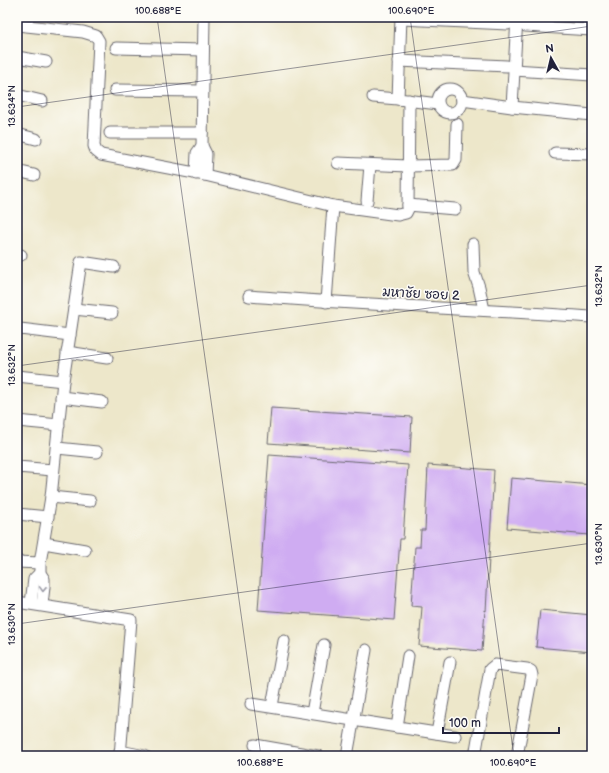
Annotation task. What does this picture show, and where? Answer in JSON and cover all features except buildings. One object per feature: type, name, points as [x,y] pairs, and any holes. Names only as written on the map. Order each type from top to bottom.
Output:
[{"type":"street","points":[[200,175],[206,154],[202,146],[204,17]]},
{"type":"street","points":[[512,107],[510,68],[517,17]]},
{"type":"street","points":[[398,99],[401,18],[508,24]]},
{"type":"street","points":[[17,25],[47,23],[90,33],[96,36],[99,41],[94,146],[96,151],[101,155],[200,175],[333,206],[398,215],[406,213],[408,205],[409,100]]},
{"type":"street","points":[[525,26],[592,30]]},
{"type":"street","points":[[116,48],[203,50]]},
{"type":"street","points":[[17,57],[46,62]]},
{"type":"street","points":[[399,61],[592,75]]},
{"type":"street","points":[[115,90],[202,91]]},
{"type":"street","points":[[374,97],[438,104],[443,110],[450,112],[454,112],[460,107],[462,100],[458,92],[454,90],[446,90],[439,95],[438,104]]},
{"type":"street","points":[[17,95],[42,100]]},
{"type":"street","points":[[462,100],[512,107],[592,115]]},
{"type":"street","points":[[338,163],[408,166],[453,165],[456,160],[457,124]]},
{"type":"street","points":[[110,133],[202,133]]},
{"type":"street","points":[[17,134],[36,139]]},
{"type":"street","points":[[556,153],[592,154]]},
{"type":"street","points":[[367,201],[370,165]]},
{"type":"street","points":[[17,171],[34,175]]},
{"type":"street","points":[[408,205],[455,209]]},
{"type":"street","points":[[326,302],[333,206]]},
{"type":"street","points":[[473,244],[474,272],[484,310]]},
{"type":"street","points":[[37,604],[44,587],[44,579],[40,568],[57,448],[63,381],[81,262],[114,267]]},
{"type":"street","name":"มหาชัย ซอย 2","points":[[249,296],[326,302],[592,317]]},
{"type":"street","points":[[74,309],[112,313]]},
{"type":"street","points":[[20,329],[70,335]]},
{"type":"street","points":[[67,352],[107,358]]},
{"type":"street","points":[[17,376],[63,381]]},
{"type":"street","points":[[61,397],[102,402]]},
{"type":"street","points":[[17,421],[58,425]]},
{"type":"street","points":[[57,448],[98,452]]},
{"type":"street","points":[[17,467],[53,470]]},
{"type":"street","points":[[51,496],[90,501]]},
{"type":"street","points":[[17,514],[48,517]]},
{"type":"street","points":[[44,543],[85,550]]},
{"type":"street","points":[[17,562],[40,568]]},
{"type":"street","points":[[17,602],[131,620],[120,754],[145,756]]},
{"type":"street","points":[[272,706],[284,641]]},
{"type":"street","points":[[312,713],[324,645]]},
{"type":"street","points":[[347,756],[366,650]]},
{"type":"street","points":[[397,727],[408,656]]},
{"type":"street","points":[[437,733],[450,662]]},
{"type":"street","points":[[475,756],[490,668],[495,665],[528,669],[531,671],[532,675],[517,756]]},
{"type":"street","points":[[251,704],[272,706],[455,736]]},
{"type":"street","points":[[255,745],[318,756]]}]
